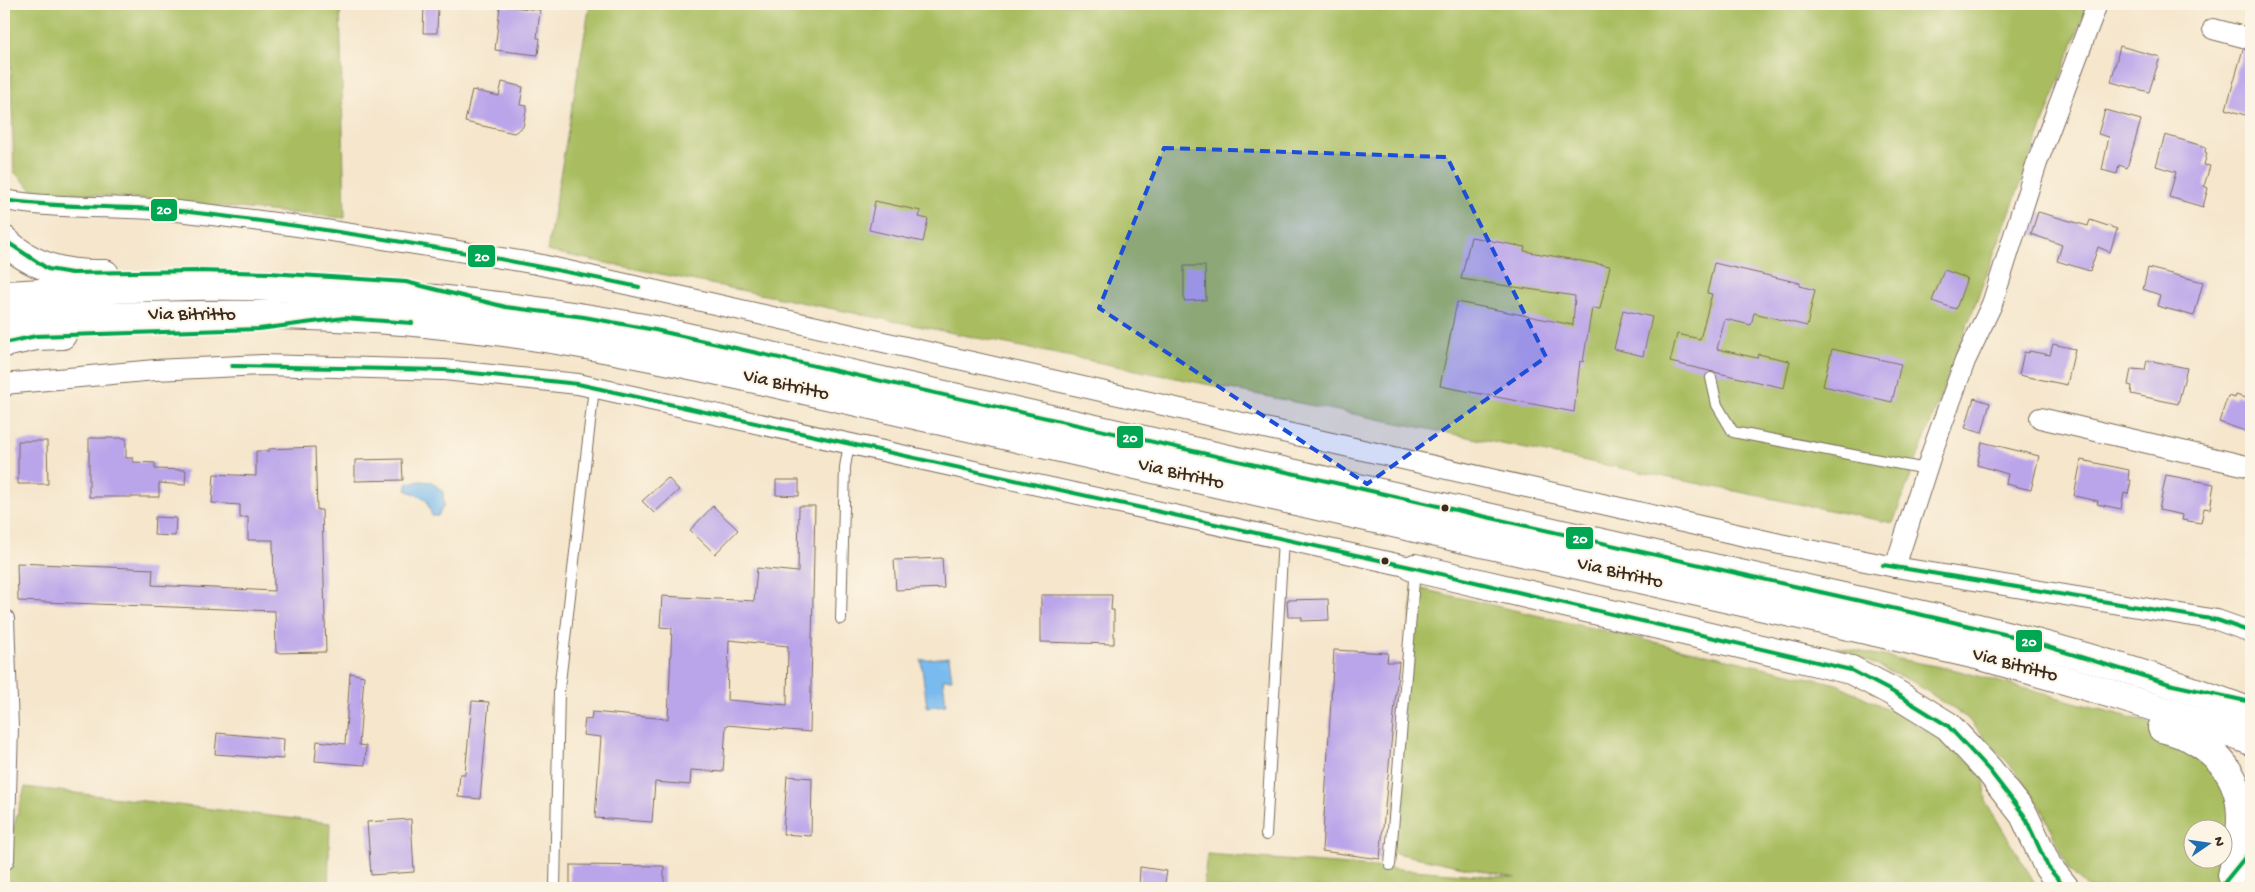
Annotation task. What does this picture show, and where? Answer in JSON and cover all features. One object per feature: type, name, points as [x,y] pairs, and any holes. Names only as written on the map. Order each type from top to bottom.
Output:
[{"type":"highway","points":[[4,240],[48,269],[72,273],[199,271],[352,277],[406,282],[506,307]]},
{"type":"highway","name":"Via Bitritto","points":[[4,295],[244,286],[403,296],[506,307],[584,317],[655,330],[1824,592],[2012,636],[2174,685],[2251,712]]},
{"type":"highway","name":"Via Bitritto","points":[[4,320],[139,315],[242,314],[344,318],[451,325],[646,355],[1977,655],[2097,689],[2251,741]]},
{"type":"highway","points":[[4,343],[36,336],[259,329],[344,318]]},
{"type":"highway","points":[[1415,568],[1851,670],[1893,692],[1948,726],[1989,770],[2024,815],[2048,867],[2065,888]]},
{"type":"highway","points":[[1879,633],[1986,674],[2140,720],[2193,739],[2213,753],[2230,773],[2239,796],[2242,822],[2239,850],[2226,882]]},
{"type":"highway","points":[[2174,685],[2251,702]]},
{"type":"highway","points":[[2226,882],[2251,850]]},
{"type":"street","points":[[1895,567],[1926,469],[1965,361],[1992,304],[2037,163],[2097,4]]},
{"type":"street","points":[[2213,29],[2251,39]]},
{"type":"street","points":[[4,200],[32,205],[175,211],[334,230],[537,264],[1770,542],[1895,567],[2216,620],[2251,632]]},
{"type":"street","points":[[4,386],[155,370],[262,365],[444,370],[578,384],[1415,568]]},
{"type":"street","points":[[2040,418],[2251,467]]},
{"type":"street","points":[[4,619],[8,728],[4,860]]},
{"type":"lane","points":[[1711,378],[1717,404],[1733,432],[1926,469]]},
{"type":"lane","points":[[555,888],[559,691],[594,388]]},
{"type":"lane","points":[[841,619],[845,467],[849,444]]},
{"type":"lane","points":[[1266,835],[1283,539]]},
{"type":"lane","points":[[1390,866],[1415,568]]},
{"type":"highlighted area","points":[[1164,148],[1447,157],[1546,357],[1367,484],[1099,308]]},
{"type":"green space","points":[[9,4],[340,4],[345,218],[31,189],[14,172]]},
{"type":"green space","points":[[590,4],[2088,4],[1893,523],[547,251]]},
{"type":"green space","points":[[1413,587],[1837,684],[1900,715],[1948,744],[1984,774],[1986,802],[2038,888],[1203,888],[1207,854],[1516,878],[1391,852]]},
{"type":"green space","points":[[1836,647],[1956,670],[2140,720],[2193,739],[2229,773],[2230,820],[2182,820],[2182,870],[2232,870],[2232,875],[2220,888],[2088,888],[2068,869],[2042,809],[2013,768],[1967,718],[1913,682]]},
{"type":"green space","points":[[25,787],[330,823],[328,888],[4,888],[4,862]]},
{"type":"water","points":[[432,482],[443,492],[444,505],[438,516],[432,516],[426,499],[406,490],[408,483]]},
{"type":"water","points":[[949,657],[952,679],[943,679],[946,705],[927,707],[921,660]]},
{"type":"building","points":[[424,5],[438,6],[437,33],[423,33]]},
{"type":"building","points":[[500,6],[540,10],[537,38],[540,38],[538,55],[495,50]]},
{"type":"building","points":[[2120,46],[2160,57],[2149,92],[2111,82]]},
{"type":"building","points":[[2243,49],[2251,51],[2251,117],[2226,109]]},
{"type":"building","points":[[502,82],[523,87],[520,105],[527,106],[523,127],[514,133],[465,122],[472,90],[499,96]]},
{"type":"building","points":[[2105,110],[2141,120],[2127,168],[2119,165],[2117,174],[2102,170],[2109,137],[2098,134]]},
{"type":"building","points":[[2165,135],[2206,147],[2205,152],[2207,153],[2204,165],[2210,166],[2204,186],[2208,188],[2203,207],[2169,197],[2176,172],[2156,166]]},
{"type":"building","points":[[875,201],[921,211],[919,217],[928,219],[923,242],[869,230]]},
{"type":"building","points":[[2038,212],[2088,226],[2090,220],[2117,229],[2110,252],[2098,247],[2090,271],[2057,261],[2062,245],[2031,234]]},
{"type":"building","points":[[1471,237],[1525,247],[1524,251],[1610,266],[1600,309],[1592,308],[1583,362],[1580,361],[1574,412],[1440,386],[1457,302],[1573,325],[1575,296],[1461,279]]},
{"type":"building","points":[[1714,263],[1800,283],[1800,286],[1815,290],[1807,326],[1754,313],[1751,325],[1725,319],[1717,349],[1757,358],[1758,354],[1790,361],[1784,388],[1670,362],[1677,334],[1700,339],[1712,294],[1707,293]]},
{"type":"building","points":[[1184,266],[1205,266],[1206,300],[1184,301]]},
{"type":"building","points":[[2148,268],[2203,282],[2194,316],[2157,306],[2160,295],[2143,289]]},
{"type":"building","points":[[1944,270],[1967,278],[1956,309],[1932,301]]},
{"type":"building","points":[[1623,310],[1652,317],[1643,356],[1614,349]]},
{"type":"building","points":[[2053,344],[2075,349],[2067,385],[2019,375],[2024,352],[2029,353],[2029,351],[2050,355]]},
{"type":"building","points":[[1832,349],[1901,364],[1892,402],[1823,386]]},
{"type":"building","points":[[2147,360],[2187,368],[2178,404],[2131,394],[2132,386],[2128,385],[2131,369],[2145,370]]},
{"type":"building","points":[[2236,395],[2251,400],[2251,433],[2219,422],[2228,396],[2235,398]]},
{"type":"building","points":[[1974,398],[1990,403],[1982,433],[1965,428]]},
{"type":"building","points":[[89,438],[126,438],[126,458],[133,458],[133,462],[155,463],[155,469],[186,470],[185,485],[159,483],[159,497],[89,497]]},
{"type":"building","points":[[18,441],[47,441],[48,484],[18,484]]},
{"type":"building","points":[[1982,442],[2039,456],[2031,490],[2006,484],[2008,474],[1977,465]]},
{"type":"building","points":[[315,447],[317,510],[322,510],[326,652],[276,653],[275,611],[18,601],[17,563],[153,569],[152,585],[274,591],[273,540],[248,540],[248,517],[240,518],[240,505],[212,503],[214,474],[256,476],[256,451]]},
{"type":"building","points":[[402,459],[403,480],[355,481],[355,460]]},
{"type":"building","points":[[2081,460],[2129,470],[2128,480],[2131,480],[2128,494],[2124,493],[2121,509],[2097,504],[2098,501],[2074,496]]},
{"type":"building","points":[[2166,475],[2214,484],[2210,509],[2204,508],[2201,523],[2182,520],[2183,515],[2159,510]]},
{"type":"building","points":[[668,478],[679,490],[654,513],[642,501]]},
{"type":"building","points":[[776,480],[799,480],[799,496],[776,495]]},
{"type":"building","points":[[713,506],[738,530],[715,554],[690,530]]},
{"type":"building","points":[[799,506],[815,506],[810,732],[726,725],[723,772],[691,770],[690,785],[655,782],[652,822],[595,818],[601,737],[583,735],[585,719],[591,720],[592,712],[668,719],[672,628],[660,627],[662,596],[754,601],[757,568],[798,572]],"holes":[[[729,640],[788,646],[787,705],[727,700]]]},
{"type":"building","points":[[155,517],[176,518],[175,536],[154,535]]},
{"type":"building","points":[[942,558],[944,588],[896,590],[894,560]]},
{"type":"building","points":[[1041,595],[1112,595],[1111,610],[1114,610],[1114,644],[1041,642]]},
{"type":"building","points":[[1328,599],[1329,620],[1302,621],[1302,617],[1288,617],[1287,600]]},
{"type":"building","points":[[1334,650],[1388,653],[1387,662],[1399,662],[1380,859],[1322,851]]},
{"type":"building","points":[[350,673],[364,676],[359,745],[366,746],[365,765],[315,761],[317,741],[345,744]]},
{"type":"building","points":[[472,701],[489,702],[480,799],[458,797],[460,774],[465,774]]},
{"type":"building","points":[[217,733],[284,739],[283,759],[215,754]]},
{"type":"building","points":[[787,776],[812,778],[811,836],[783,834]]},
{"type":"building","points":[[411,819],[414,872],[371,875],[367,822]]},
{"type":"building","points":[[570,865],[664,866],[664,888],[570,888]]},
{"type":"building","points":[[1140,867],[1167,871],[1164,888],[1139,888]]},
{"type":"transit line","name":"20","points":[[4,200],[48,205],[181,211],[296,226],[468,253],[639,287]]},
{"type":"transit line","name":"20","points":[[4,240],[48,269],[72,273],[199,271],[270,273],[406,282],[506,307],[584,317],[655,330],[1936,618],[2012,636],[2173,685],[2251,702]]},
{"type":"transit line","name":"20","points":[[4,343],[36,336],[259,329],[344,318],[412,323]]},
{"type":"transit line","name":"20","points":[[232,366],[444,370],[578,384],[1415,568],[1851,670],[1893,692],[1948,726],[1989,770],[2024,815],[2048,867],[2065,888]]},
{"type":"transit line","name":"20","points":[[1883,565],[2217,620],[2251,632]]},
{"type":"transit line","name":"20","points":[[2220,888],[2251,850]]}]
